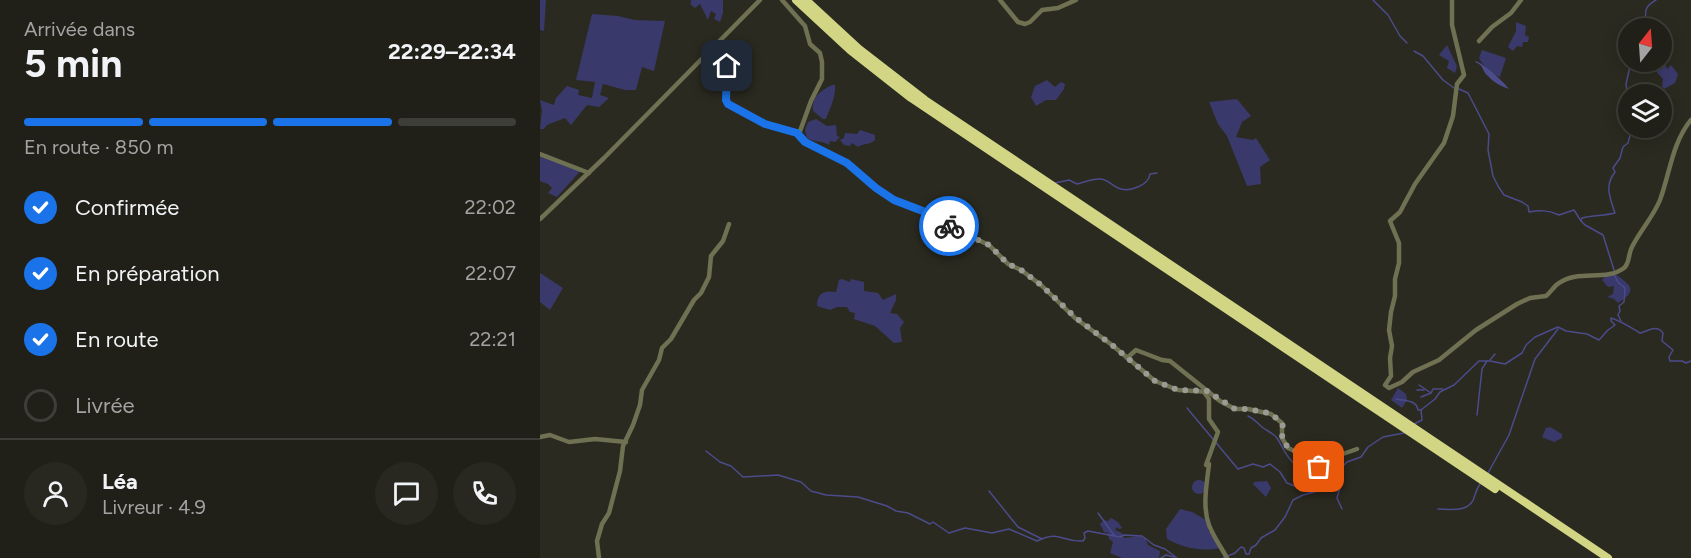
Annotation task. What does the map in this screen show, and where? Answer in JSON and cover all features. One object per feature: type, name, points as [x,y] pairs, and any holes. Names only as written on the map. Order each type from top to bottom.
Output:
[{"type":"highway","points":[[796,0],[850,50],[911,98],[1608,558]]},
{"type":"highway","points":[[806,0],[859,49],[925,100],[1597,558]]},
{"type":"street","points":[[540,219],[589,173],[760,0]]},
{"type":"street","points":[[782,0],[805,26],[810,44],[820,53],[822,62],[822,79],[799,134]]},
{"type":"street","points":[[1000,0],[1018,22],[1025,24],[1042,10],[1058,8],[1076,0]]},
{"type":"street","points":[[1452,0],[1452,25],[1464,75],[1457,84],[1454,116],[1444,143],[1414,184],[1400,212],[1390,221],[1399,246],[1399,265],[1395,279],[1397,302],[1390,319],[1391,376],[1385,385],[1389,388],[1402,382],[1413,372],[1439,360],[1476,330],[1517,303],[1530,298],[1546,296],[1556,284],[1562,281],[1582,275],[1601,276],[1622,269],[1628,262],[1630,250],[1659,202],[1678,138],[1691,120]]},
{"type":"street","points":[[1479,41],[1492,27],[1511,13],[1521,0]]},
{"type":"street","points":[[714,46],[717,59],[727,66],[726,100],[728,104],[762,123],[799,134],[805,142],[847,163],[884,198],[928,213],[942,223],[976,238],[984,246],[993,248],[1008,264],[1021,270],[1041,285],[1076,318],[1155,381],[1178,390],[1205,390]]},
{"type":"street","points":[[540,154],[589,173]]},
{"type":"street","points":[[599,558],[597,541],[602,524],[609,513],[620,471],[623,446],[640,405],[644,384],[659,360],[662,348],[671,339],[702,289],[709,274],[711,256],[723,241],[729,224]]},
{"type":"street","points":[[1127,358],[1136,350],[1170,361],[1205,390],[1235,409],[1268,413],[1280,420],[1283,426],[1282,438],[1288,448],[1299,453],[1307,463],[1314,467],[1320,467],[1340,454],[1357,449]]},
{"type":"street","points":[[1205,390],[1209,399],[1209,419],[1218,432],[1207,464],[1206,513],[1209,527],[1227,556]]},
{"type":"street","points":[[540,437],[550,435],[569,442],[595,438],[626,442]]},
{"type":"shaded area","points":[[540,0],[546,0],[544,31],[540,30]]},
{"type":"shaded area","points":[[691,0],[723,0],[720,22],[714,19],[716,14],[711,11],[708,20],[700,4],[695,8],[691,5]]},
{"type":"shaded area","points":[[592,14],[635,20],[665,21],[654,71],[642,67],[636,90],[625,90],[603,84],[600,95],[609,98],[599,107],[587,105],[571,125],[565,118],[540,129],[542,110],[540,100],[554,105],[556,98],[567,86],[579,90],[578,95],[592,98],[595,82],[576,80]]},
{"type":"shaded area","points":[[1516,22],[1526,26],[1525,35],[1529,37],[1528,42],[1523,42],[1522,47],[1517,46],[1513,51],[1508,47],[1516,31]]},
{"type":"shaded area","points":[[1447,45],[1457,66],[1455,73],[1447,68],[1449,61],[1439,55]]},
{"type":"shaded area","points":[[1482,50],[1506,58],[1500,77],[1490,72],[1479,58]]},
{"type":"shaded area","points":[[1476,61],[1494,73],[1509,89],[1492,80]]},
{"type":"shaded area","points":[[1672,66],[1678,74],[1675,83],[1672,85],[1662,84],[1663,79],[1657,72],[1672,72]]},
{"type":"shaded area","points":[[1047,80],[1055,87],[1061,82],[1065,84],[1064,89],[1056,100],[1046,100],[1036,106],[1031,97],[1035,86]]},
{"type":"shaded area","points":[[835,85],[834,98],[826,119],[823,119],[813,111],[815,98]]},
{"type":"shaded area","points":[[1237,99],[1251,116],[1242,122],[1236,137],[1253,140],[1256,138],[1270,160],[1260,167],[1261,184],[1247,186],[1227,136],[1218,124],[1209,102]]},
{"type":"shaded area","points":[[816,119],[827,126],[836,125],[837,136],[840,137],[835,142],[830,141],[829,145],[807,138],[805,130],[808,122]]},
{"type":"shaded area","points":[[860,130],[875,135],[875,140],[858,147],[852,143],[850,146],[844,145],[840,140],[844,138],[845,133],[857,134]]},
{"type":"shaded area","points":[[540,154],[582,169],[557,197],[548,193],[552,188],[548,184],[540,181]]},
{"type":"shaded area","points":[[1613,272],[1630,287],[1629,294],[1618,303],[1607,297],[1613,294],[1614,286],[1608,287],[1602,280]]},
{"type":"shaded area","points":[[540,273],[563,288],[550,310],[540,302]]},
{"type":"shaded area","points":[[851,279],[864,282],[864,291],[878,293],[883,300],[896,294],[896,300],[890,313],[897,314],[904,322],[900,328],[902,342],[894,343],[875,326],[854,319],[855,313],[850,312],[847,307],[830,310],[817,306],[820,295],[825,292],[836,292],[839,280],[850,282]]},
{"type":"shaded area","points":[[1398,388],[1406,394],[1407,400],[1402,408],[1391,400]]},
{"type":"shaded area","points":[[1550,427],[1562,434],[1562,438],[1554,442],[1542,437],[1546,428]]},
{"type":"shaded area","points":[[1199,480],[1204,482],[1206,487],[1204,492],[1199,494],[1194,492],[1192,487],[1194,482]]},
{"type":"shaded area","points":[[1267,481],[1271,488],[1266,497],[1253,484]]},
{"type":"shaded area","points":[[1180,509],[1192,512],[1208,521],[1208,531],[1213,533],[1220,548],[1206,550],[1193,548],[1167,539],[1166,529]]},
{"type":"shaded area","points":[[1111,518],[1122,528],[1117,527],[1115,530],[1122,533],[1124,538],[1139,536],[1145,538],[1148,545],[1160,551],[1159,558],[1122,558],[1110,553],[1113,542],[1100,524]]},
{"type":"waterway","points":[[1373,0],[1388,15],[1400,36],[1407,43]]},
{"type":"waterway","points":[[1646,18],[1646,9],[1656,0]]},
{"type":"waterway","points":[[1414,51],[1423,56],[1443,80],[1454,88]]},
{"type":"waterway","points":[[1626,84],[1629,72]]},
{"type":"waterway","points":[[1459,89],[1468,93],[1489,134],[1488,150],[1493,176],[1504,195],[1528,206],[1529,212],[1544,211],[1559,215],[1574,210],[1581,221]]},
{"type":"waterway","points":[[1614,270],[1603,235],[1581,221],[1582,218],[1615,213],[1609,187],[1615,172],[1613,168],[1629,138]]},
{"type":"waterway","points":[[1055,183],[1069,180],[1077,184],[1101,179],[1118,188],[1133,189],[1146,182],[1150,174],[1157,173]]},
{"type":"waterway","points":[[1614,275],[1625,288],[1624,302],[1619,306],[1618,315],[1621,321]]},
{"type":"waterway","points":[[1414,424],[1422,420],[1421,410],[1440,392],[1454,385],[1479,361],[1505,364],[1522,353],[1526,345],[1535,337],[1558,327],[1566,331],[1587,334],[1599,340],[1615,325],[1611,318],[1640,333],[1658,329],[1663,333],[1662,341],[1673,350],[1669,357],[1670,361],[1686,363],[1691,361]]},
{"type":"waterway","points":[[1488,473],[1509,435],[1535,359],[1558,329]]},
{"type":"waterway","points":[[1490,360],[1495,354]]},
{"type":"waterway","points":[[1477,415],[1482,369],[1487,361]]},
{"type":"waterway","points":[[1419,385],[1431,393],[1433,389],[1443,389]]},
{"type":"waterway","points":[[1417,390],[1424,390]]},
{"type":"waterway","points":[[1421,397],[1431,393]]},
{"type":"waterway","points":[[1396,399],[1413,403],[1418,410],[1421,410]]},
{"type":"waterway","points":[[1187,408],[1238,469],[1253,464],[1263,467],[1270,464],[1280,472],[1287,483],[1312,493]]},
{"type":"waterway","points":[[1248,416],[1275,436],[1287,456],[1295,464],[1307,471],[1335,473]]},
{"type":"waterway","points":[[1223,558],[1235,553],[1241,547],[1244,548],[1246,554],[1249,554],[1251,548],[1261,538],[1275,530],[1285,517],[1293,500],[1318,491],[1347,462],[1361,457],[1368,447],[1383,437],[1404,433]]},
{"type":"waterway","points":[[706,451],[720,462],[731,466],[743,477],[778,475],[801,482],[811,491],[826,495],[858,497],[908,513],[930,524],[933,522],[949,533],[965,528],[992,533],[1009,529],[1037,541],[1051,536],[1083,541],[1084,533],[1088,531],[1120,537],[1124,535],[1142,536],[1177,558]]},
{"type":"waterway","points":[[1339,471],[1341,484],[1337,498],[1342,509]]},
{"type":"waterway","points":[[1438,509],[1459,509],[1468,506],[1472,503],[1480,484]]},
{"type":"waterway","points":[[989,491],[1018,527],[1042,539]]},
{"type":"waterway","points":[[1098,513],[1114,535]]},
{"type":"waterway","points":[[1161,558],[1166,555],[1174,557]]},
{"type":"way so far","points":[[949,226],[989,245],[1008,264],[1021,270],[1041,285],[1096,335],[1112,345],[1155,381],[1178,390],[1207,391],[1235,409],[1271,414],[1282,423],[1282,438],[1288,448],[1299,453],[1307,463],[1319,467]]},
{"type":"route","points":[[727,66],[726,100],[728,104],[765,124],[799,134],[805,142],[847,163],[894,200],[920,209],[949,226]]}]
